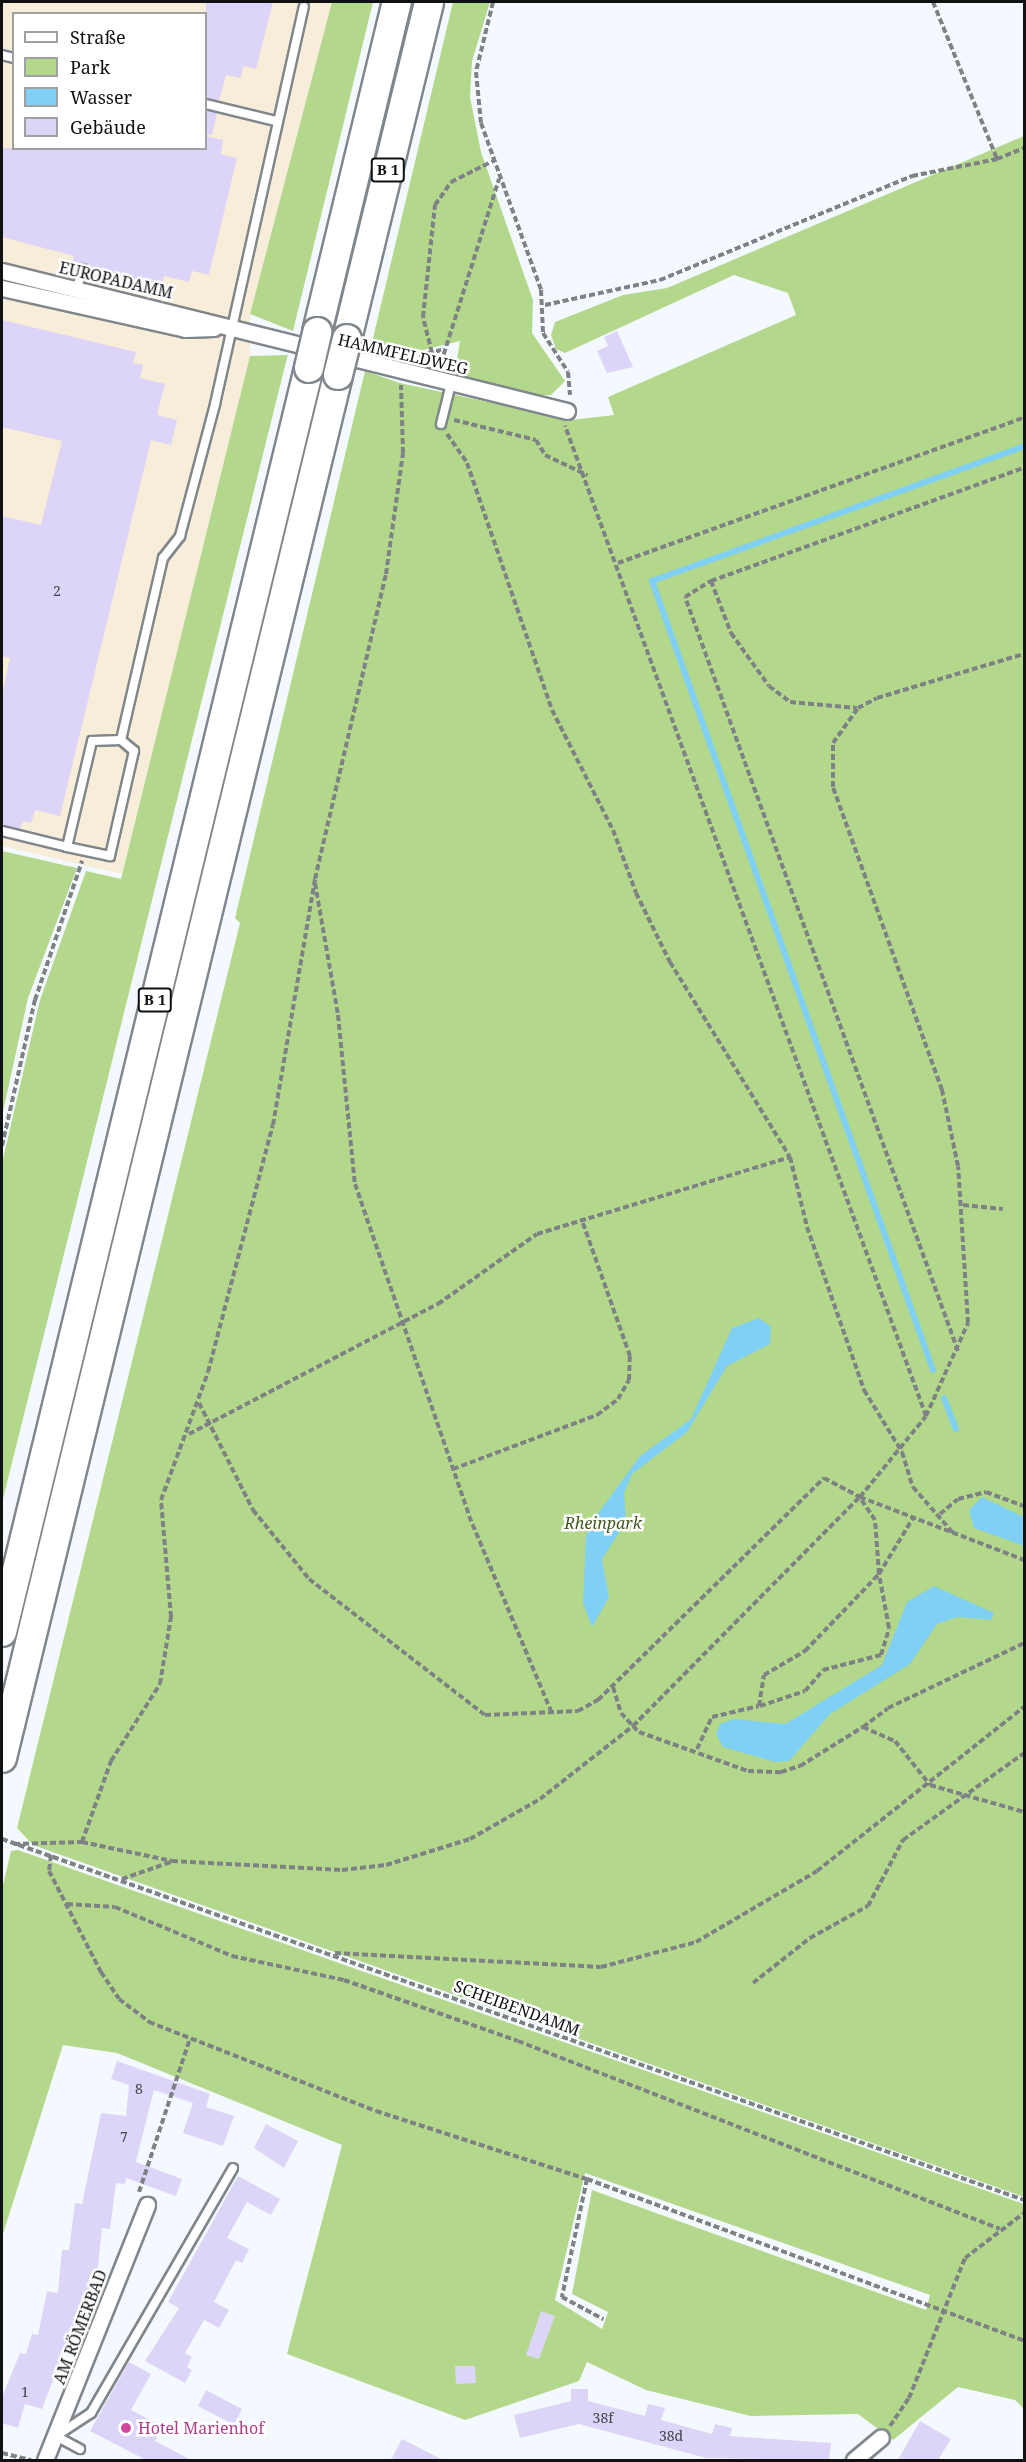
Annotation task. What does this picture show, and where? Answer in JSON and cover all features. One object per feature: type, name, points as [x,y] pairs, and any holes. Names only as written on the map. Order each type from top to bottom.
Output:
[{"type":"highway","name":"B 1","points":[[2,1632],[397,2]]},
{"type":"highway","name":"B 1","points":[[2,1758],[429,2]]},
{"type":"street","name":"EUROPADAMM","points":[[2,271],[75,296],[226,330]]},
{"type":"street","name":"EUROPADAMM","points":[[2,288],[75,296]]},
{"type":"street","name":"HAMMFELDWEG","points":[[226,330],[567,411]]},
{"type":"street","name":"AM RÖMERBAD","points":[[45,2460],[147,2205]]},
{"type":"street","points":[[854,2460],[881,2437]]},
{"type":"lane","points":[[121,740],[163,558],[180,537],[226,330],[304,7]]},
{"type":"lane","points":[[207,104],[276,121]]},
{"type":"lane","points":[[75,296],[82,269]]},
{"type":"lane","points":[[442,421],[446,383]]},
{"type":"lane","points":[[2,831],[66,847],[110,856],[134,751],[121,740],[92,741],[66,847]]},
{"type":"lane","points":[[56,2436],[91,2413],[233,2168]]},
{"type":"lane","points":[[56,2436],[80,2448]]},
{"type":"path","points":[[493,2],[476,72],[481,123],[545,305],[543,333],[572,382],[564,423],[587,475],[926,1416]]},
{"type":"path","points":[[933,2],[997,159]]},
{"type":"path","points":[[545,305],[660,280],[912,176],[997,159],[1024,148]]},
{"type":"path","points":[[432,353],[423,317],[435,205],[451,182],[493,161]]},
{"type":"path","points":[[446,383],[441,350],[499,178]]},
{"type":"path","points":[[82,1842],[111,1761],[160,1684],[171,1617],[161,1500],[188,1435],[198,1402],[273,1125],[315,879],[386,574],[403,453],[400,372]]},
{"type":"path","points":[[618,563],[1024,418]]},
{"type":"path","points":[[442,421],[536,440],[545,455],[587,475]]},
{"type":"path","points":[[442,421],[467,463],[552,710],[613,830],[636,893],[670,962],[790,1157],[807,1227],[864,1390],[902,1452],[913,1487],[940,1514],[953,1533]]},
{"type":"path","points":[[958,1352],[687,613],[689,592],[711,581],[1024,468]]},
{"type":"path","points":[[711,581],[731,633],[769,686],[790,702],[858,708],[1024,654]]},
{"type":"path","points":[[15,1844],[82,1842],[172,1861],[342,1870],[431,1853],[507,1821],[633,1726],[902,1452],[926,1416],[958,1352],[969,1307],[963,1205],[942,1090],[833,787],[833,743],[858,708]]},
{"type":"path","points":[[2,1146],[35,1000],[85,851]]},
{"type":"path","points":[[315,879],[338,1015],[355,1184],[406,1322],[453,1469],[552,1713]]},
{"type":"path","points":[[188,1435],[406,1322],[537,1234],[581,1218],[790,1157]]},
{"type":"path","points":[[963,1205],[1003,1209]]},
{"type":"path","points":[[453,1469],[597,1415],[618,1399],[629,1380],[630,1356],[581,1218]]},
{"type":"path","points":[[198,1402],[253,1510],[309,1579],[474,1711],[499,1716],[578,1711],[612,1687],[824,1478],[860,1497],[1024,1560]]},
{"type":"path","points":[[940,1514],[958,1499],[986,1492],[1024,1506]]},
{"type":"path","points":[[697,1749],[711,1717],[759,1706],[805,1691],[823,1670],[881,1655],[889,1628],[879,1574],[875,1520],[860,1497]]},
{"type":"path","points":[[759,1706],[764,1675],[805,1651],[879,1574],[913,1518]]},
{"type":"path","points":[[612,1687],[621,1713],[633,1726],[667,1744],[697,1749],[748,1771],[781,1772],[863,1727],[888,1708],[1024,1643]]},
{"type":"path","points":[[331,1952],[549,1968],[601,1967],[649,1959],[759,1910],[930,1785],[1024,1707]]},
{"type":"path","points":[[863,1727],[895,1741],[930,1785],[1024,1812]]},
{"type":"path","points":[[753,1983],[810,1938],[868,1906],[903,1840],[1024,1753]]},
{"type":"path","name":"SCHEIBENDAMM","points":[[2,1839],[331,1952],[1024,2200]]},
{"type":"path","points":[[51,1855],[49,1871],[119,1999],[149,2022],[376,2111],[587,2179],[1024,2341]]},
{"type":"path","points":[[121,1879],[172,1861]]},
{"type":"path","points":[[66,1904],[115,1907],[232,1956],[344,1980],[518,2041],[1000,2229]]},
{"type":"path","points":[[147,2205],[139,2183],[190,2039]]},
{"type":"path","points":[[587,2179],[562,2297],[603,2319]]},
{"type":"path","points":[[881,2437],[904,2407],[964,2258],[1000,2229],[1022,2217],[1024,2213]]},
{"type":"path","points":[[2,2453],[32,2460]]},
{"type":"shaded area","points":[[2,2],[332,2],[250,314],[250,356],[122,874],[2,846]]},
{"type":"green space","points":[[332,2],[373,2],[293,331],[250,314]]},
{"type":"green space","points":[[453,2],[490,2],[472,61],[470,97],[481,152],[533,300],[532,333],[565,381],[551,395],[531,396],[454,377],[460,341],[386,359],[369,355]]},
{"type":"green space","name":"Rheinpark","points":[[1024,136],[1024,2197],[33,1845],[17,1828],[240,923],[235,918],[365,371],[400,383],[571,420],[614,415],[608,397],[796,315],[788,293],[734,275],[565,353],[556,349],[551,335],[555,322],[623,295],[667,288]]},
{"type":"green space","points":[[288,355],[2,1503],[2,1163],[40,1000],[86,871],[121,879],[250,356]]},
{"type":"green space","points":[[2,851],[77,868],[28,998],[2,1116]]},
{"type":"green space","points":[[18,1850],[1024,2204],[1024,2409],[1015,2400],[958,2387],[893,2440],[858,2414],[751,2416],[646,2390],[587,2362],[579,2381],[465,2420],[287,2354],[342,2145],[117,2053],[63,2045],[2,2237],[2,1889],[11,1851]],"holes":[[[585,2173],[930,2295],[926,2310],[592,2190],[572,2294],[608,2312],[602,2329],[555,2300]]]},
{"type":"water","points":[[759,1318],[771,1327],[770,1344],[727,1366],[687,1432],[632,1474],[624,1493],[626,1522],[602,1559],[609,1597],[592,1627],[583,1603],[586,1536],[594,1519],[640,1456],[691,1419],[732,1328]]},
{"type":"water","points":[[982,1497],[1024,1517],[1024,1546],[974,1528],[969,1510]]},
{"type":"water","points":[[934,1586],[994,1613],[991,1620],[958,1617],[937,1624],[910,1664],[830,1714],[789,1761],[775,1762],[723,1747],[716,1734],[720,1724],[734,1719],[785,1724],[882,1665],[907,1602]]},
{"type":"building","points":[[206,2],[273,2],[256,69],[243,66],[241,78],[226,75],[219,101],[207,98]]},
{"type":"building","points":[[207,110],[217,113],[212,135],[207,134]]},
{"type":"building","points":[[207,136],[223,140],[221,154],[237,158],[209,275],[192,271],[189,282],[164,276],[161,289],[88,270],[83,263],[71,266],[74,256],[2,237],[2,148],[12,148],[12,150],[207,150]]},
{"type":"building","points":[[2,320],[136,352],[133,363],[143,365],[140,378],[165,384],[157,415],[177,420],[171,445],[151,440],[60,816],[35,810],[31,823],[23,821],[20,829],[2,825],[2,695],[10,658],[2,656],[2,516],[41,525],[62,441],[2,427]]},
{"type":"building","points":[[617,331],[633,367],[607,373],[597,351],[608,346],[604,337]]},
{"type":"building","points":[[117,2061],[210,2094],[206,2107],[234,2116],[223,2146],[183,2133],[193,2103],[154,2090],[136,2162],[182,2179],[176,2196],[126,2178],[125,2184],[116,2183],[110,2229],[102,2228],[97,2276],[93,2275],[83,2320],[77,2318],[42,2409],[25,2404],[18,2428],[2,2423],[2,2397],[20,2353],[26,2354],[32,2334],[38,2335],[47,2291],[58,2293],[62,2250],[69,2250],[75,2203],[82,2204],[101,2113],[126,2116],[129,2085],[111,2079]]},
{"type":"building","points":[[266,2124],[298,2141],[284,2168],[254,2148]]},
{"type":"building","points":[[238,2176],[280,2199],[271,2215],[247,2202],[227,2238],[249,2249],[242,2263],[236,2260],[214,2302],[229,2310],[219,2328],[204,2320],[185,2353],[192,2357],[187,2367],[192,2370],[185,2383],[145,2361],[179,2308],[168,2302]]},
{"type":"building","points":[[541,2311],[555,2316],[539,2359],[526,2355]]},
{"type":"building","points":[[129,2362],[151,2374],[131,2410],[162,2426],[155,2441],[191,2460],[146,2460],[90,2431]]},
{"type":"building","points":[[455,2366],[475,2366],[476,2383],[456,2384]]},
{"type":"building","points":[[571,2389],[588,2389],[588,2401],[645,2416],[648,2404],[665,2408],[661,2420],[712,2434],[715,2424],[732,2428],[730,2436],[831,2443],[829,2460],[706,2458],[579,2424],[520,2438],[514,2415],[571,2401]]},
{"type":"building","points":[[206,2390],[242,2409],[234,2425],[198,2406]]},
{"type":"building","points":[[920,2421],[951,2439],[938,2460],[898,2460]]},
{"type":"building","points":[[402,2439],[443,2460],[391,2460]]},
{"type":"waterway","points":[[933,1370],[652,581],[1024,446]]},
{"type":"waterway","points":[[944,1398],[956,1429]]},
{"type":"place","name":"Hotel Marienhof","points":[[126,2428]]}]
